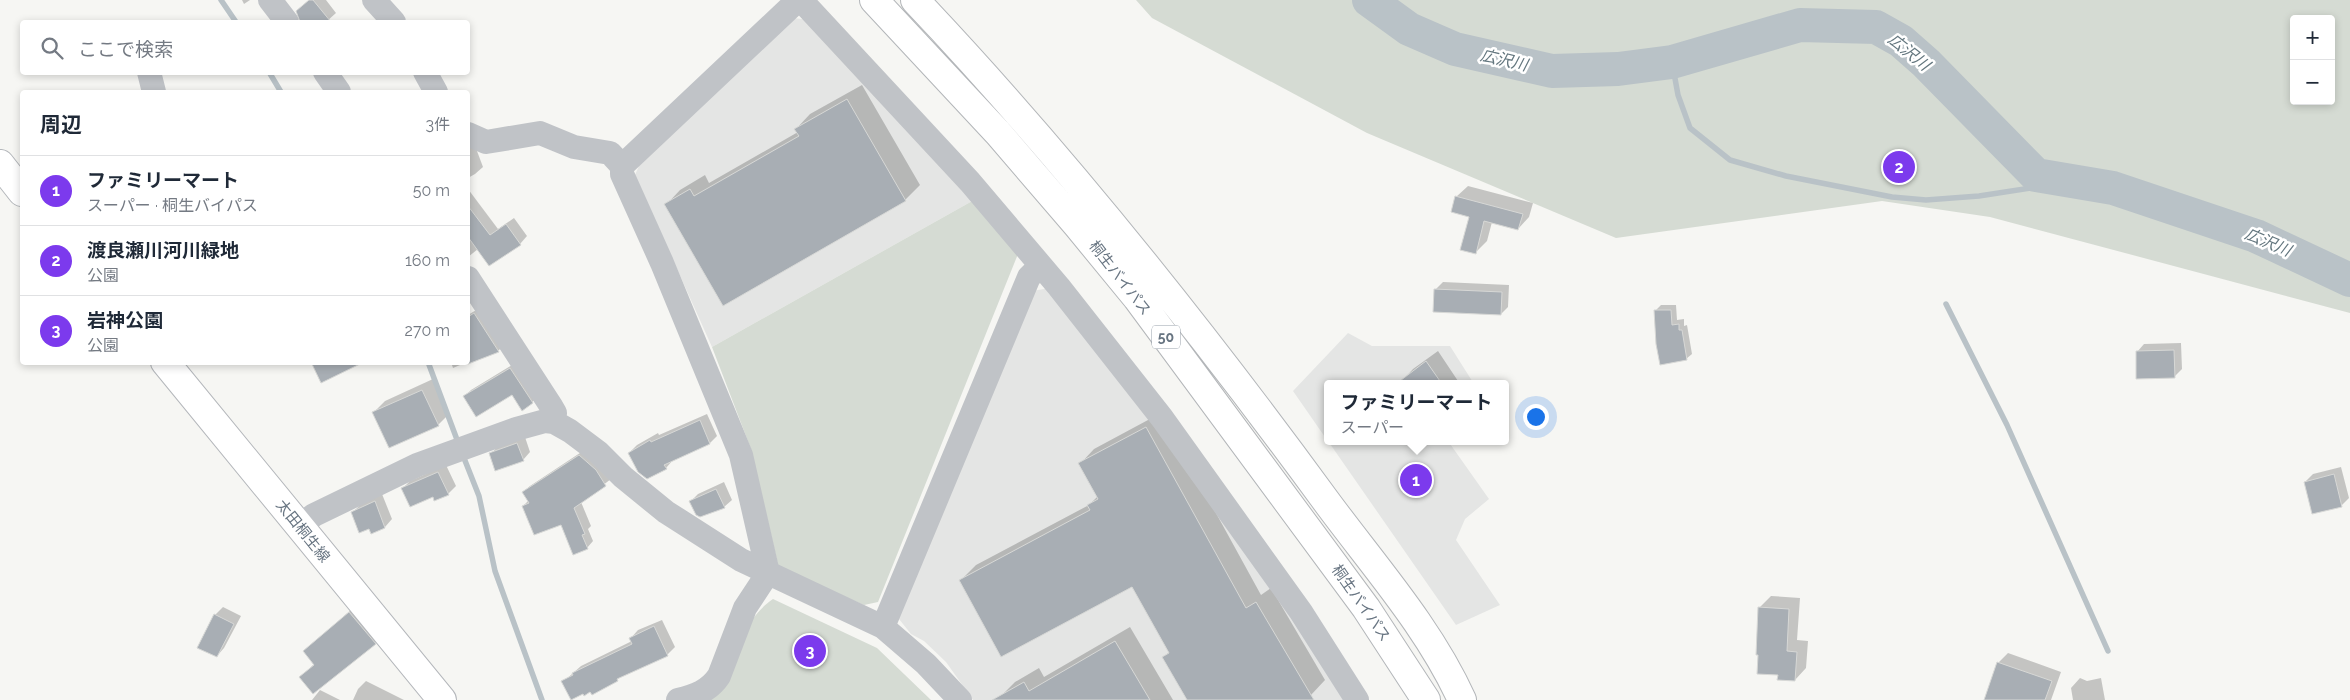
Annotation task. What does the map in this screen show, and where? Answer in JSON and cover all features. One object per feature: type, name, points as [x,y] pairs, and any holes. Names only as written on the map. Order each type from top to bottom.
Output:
[{"type":"main road","name":"桐生バイパス","points":[[874,0],[998,133],[1078,225],[1137,298],[1356,592],[1426,700]]},
{"type":"main road","name":"桐生バイパス","points":[[915,0],[1055,154],[1166,290],[1410,612],[1454,683],[1462,700]]},
{"type":"main road","points":[[0,164],[20,189]]},
{"type":"main road","name":"太田桐生線","points":[[167,365],[442,700]]},
{"type":"street","points":[[270,0],[285,20]]},
{"type":"street","points":[[374,0],[392,20]]},
{"type":"street","points":[[622,166],[800,0],[970,182],[1168,426],[1296,605],[1357,700]]},
{"type":"street","points":[[150,75],[154,90]]},
{"type":"street","points":[[327,75],[338,90]]},
{"type":"street","points":[[427,75],[435,90]]},
{"type":"street","points":[[470,135],[486,142],[540,133],[574,147],[610,153],[622,166],[622,174],[629,192],[662,263],[741,456],[768,573],[745,608],[719,676],[713,684],[701,692],[678,700]]},
{"type":"street","points":[[883,627],[1029,277],[1040,266]]},
{"type":"street","points":[[470,281],[555,412],[554,422]]},
{"type":"street","points":[[299,526],[314,515],[340,501],[417,465],[536,423],[554,422],[570,431],[598,452],[623,477],[666,512],[741,560],[794,583],[883,627],[926,664],[960,700]]},
{"type":"shaded area","points":[[1136,0],[2350,0],[2350,313],[1990,217],[1882,201],[1616,238],[1367,133],[1152,18]]},
{"type":"shaded area","points":[[793,18],[811,20],[974,200],[712,347],[635,175],[639,166]]},
{"type":"shaded area","points":[[974,200],[1020,249],[878,602],[864,605],[779,569],[751,449],[712,347]]},
{"type":"shaded area","points":[[1050,288],[1182,455],[1348,700],[973,700],[946,662],[924,641],[911,634],[899,619],[897,609],[1032,291]]},
{"type":"shaded area","points":[[1348,333],[1372,346],[1450,346],[1471,380],[1324,380],[1324,436],[1293,391]]},
{"type":"shaded area","points":[[1331,445],[1451,445],[1489,499],[1465,519],[1456,540],[1500,605],[1456,625]]},
{"type":"shaded area","points":[[773,599],[877,648],[931,700],[708,700],[744,631]]},
{"type":"building","points":[[309,0],[313,0],[329,20],[299,20],[296,11]]},
{"type":"building","points":[[847,99],[906,201],[723,306],[664,204],[690,189],[694,196],[799,136],[794,129]]},
{"type":"building","points":[[1455,196],[1523,214],[1518,230],[1484,221],[1476,254],[1460,250],[1469,217],[1451,212]]},
{"type":"building","points":[[470,209],[490,235],[506,224],[521,245],[489,266],[470,240]]},
{"type":"building","points":[[1434,289],[1502,292],[1501,315],[1433,312]]},
{"type":"building","points":[[1654,310],[1671,310],[1672,325],[1679,324],[1679,330],[1682,330],[1687,360],[1660,365],[1656,344]]},
{"type":"building","points":[[474,313],[499,352],[470,363],[470,316]]},
{"type":"building","points":[[2174,350],[2175,378],[2136,379],[2136,351]]},
{"type":"building","points":[[1426,361],[1439,380],[1401,380]]},
{"type":"building","points":[[312,365],[358,365],[321,383]]},
{"type":"building","points":[[510,368],[533,403],[522,411],[512,395],[476,417],[463,396]]},
{"type":"building","points":[[422,390],[439,426],[389,448],[372,412]]},
{"type":"building","points":[[700,420],[710,444],[664,465],[667,469],[647,479],[638,472],[628,453],[650,440],[651,442]]},
{"type":"building","points":[[1146,427],[1246,608],[1256,602],[1314,700],[1187,700],[1162,657],[1169,653],[1132,587],[1001,657],[959,580],[1090,510],[1087,505],[1098,499],[1078,463]]},
{"type":"building","points":[[517,443],[524,461],[495,471],[489,453]]},
{"type":"building","points":[[579,455],[596,470],[606,486],[574,508],[585,534],[582,535],[588,549],[573,555],[561,525],[534,535],[522,506],[529,503],[522,492]]},
{"type":"building","points":[[438,472],[449,495],[434,501],[433,497],[410,507],[401,488]]},
{"type":"building","points":[[2334,474],[2342,507],[2312,514],[2304,482]]},
{"type":"building","points":[[716,489],[725,508],[700,517],[696,515],[689,501]]},
{"type":"building","points":[[375,501],[385,528],[371,534],[369,529],[359,533],[351,512]]},
{"type":"building","points":[[1758,607],[1789,609],[1787,651],[1797,652],[1795,681],[1777,680],[1778,675],[1757,674]]},
{"type":"building","points":[[349,612],[376,644],[313,694],[299,677],[314,665],[303,651]]},
{"type":"building","points":[[214,614],[234,624],[217,657],[197,648]]},
{"type":"building","points":[[654,626],[668,656],[617,679],[618,681],[592,695],[590,692],[571,700],[561,681],[573,675],[572,673],[632,644],[629,638]]},
{"type":"building","points":[[1115,641],[1150,700],[992,700],[1024,682],[1029,691]]},
{"type":"building","points":[[1997,662],[2052,681],[2045,700],[1984,700]]},
{"type":"waterway","points":[[221,0],[235,20]]},
{"type":"waterway","name":"広沢川","points":[[1369,0],[1409,29],[1455,49],[1552,71],[1618,69],[1672,62],[1800,25],[1876,27],[1901,41],[1926,63],[2036,175],[2113,188],[2256,236],[2350,280]]},
{"type":"waterway","points":[[1672,62],[1678,95],[1690,128],[1730,160],[1786,176],[1892,197],[1926,200],[1979,196],[2070,182]]},
{"type":"waterway","points":[[271,75],[280,90]]},
{"type":"waterway","points":[[1946,304],[2007,425],[2108,651]]},
{"type":"waterway","points":[[429,365],[459,445]]},
{"type":"waterway","points":[[462,453],[479,496],[495,571],[542,700]]},
{"type":"place","name":"渡良瀬川河川緑地","points":[[1899,167]]},
{"type":"place","name":"ファミリーマート","points":[[1416,480]]},
{"type":"place","name":"岩神公園","points":[[810,651]]}]
